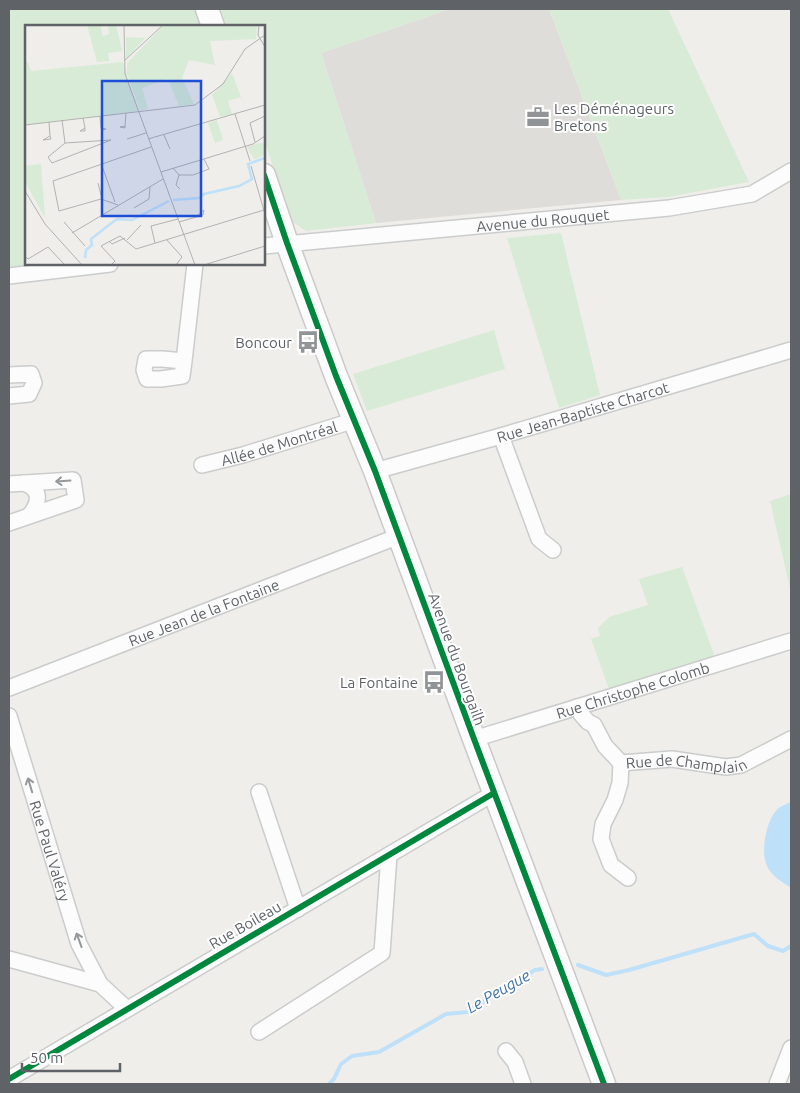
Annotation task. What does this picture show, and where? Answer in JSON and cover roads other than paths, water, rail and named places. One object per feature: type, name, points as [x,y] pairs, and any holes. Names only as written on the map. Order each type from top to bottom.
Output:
[{"type":"main road","points":[[208,9],[213,25]]},
{"type":"main road","name":"Avenue du Bourgailh","points":[[265,178],[287,244],[344,397],[375,471],[604,1084]]},
{"type":"street","name":"Avenue du Rouquet","points":[[265,246],[669,208],[752,194],[791,171]]},
{"type":"street","points":[[9,276],[102,265]]},
{"type":"street","points":[[184,361],[195,265]]},
{"type":"street","name":"Rue Jean-Baptiste Charcot","points":[[375,471],[501,436],[791,350]]},
{"type":"street","points":[[9,375],[30,374],[34,384],[29,394],[9,396]]},
{"type":"street","name":"Allée de Montréal","points":[[202,465],[355,420]]},
{"type":"street","points":[[501,436],[539,539],[553,550]]},
{"type":"street","points":[[9,484],[73,480],[76,500],[9,523]]},
{"type":"street","points":[[24,483],[32,486],[36,492],[37,499],[36,507],[28,516]]},
{"type":"street","name":"Rue Jean de la Fontaine","points":[[9,688],[399,536]]},
{"type":"street","name":"Rue Christophe Colomb","points":[[474,740],[791,641]]},
{"type":"street","points":[[594,725],[598,717],[598,701]]},
{"type":"street","name":"Rue de Champlain","points":[[578,707],[588,722],[594,725],[605,746],[621,763],[672,758],[726,767],[741,765],[791,739]]},
{"type":"street","name":"Rue Paul Valéry","points":[[9,716],[79,944],[100,984]]},
{"type":"street","points":[[621,763],[620,783],[615,800],[603,824],[601,838],[611,865],[628,878]]},
{"type":"street","points":[[259,792],[298,909]]},
{"type":"street","name":"Rue Boileau","points":[[9,1079],[494,793]]},
{"type":"street","points":[[259,1032],[382,953],[388,855]]},
{"type":"street","points":[[9,959],[100,984],[127,1009]]},
{"type":"street","points":[[777,1084],[791,1048]]},
{"type":"street","points":[[506,1051],[515,1062],[523,1084]]},
{"type":"water","points":[[791,802],[791,888],[770,871],[764,850],[766,833],[771,818],[778,809]]},
{"type":"waterway","name":"Le Peugue","points":[[578,965],[606,975],[754,934],[768,946],[783,951],[791,946]]},
{"type":"waterway","name":"Le Peugue","points":[[329,1084],[334,1079],[341,1064],[352,1056],[379,1052],[446,1014],[467,1012],[535,970],[542,969]]},
{"type":"place","name":"Les Déménageurs Bretons","points":[[538,117]]},
{"type":"place","name":"Boncour","points":[[308,342]]},
{"type":"place","name":"La Fontaine","points":[[434,682]]}]
